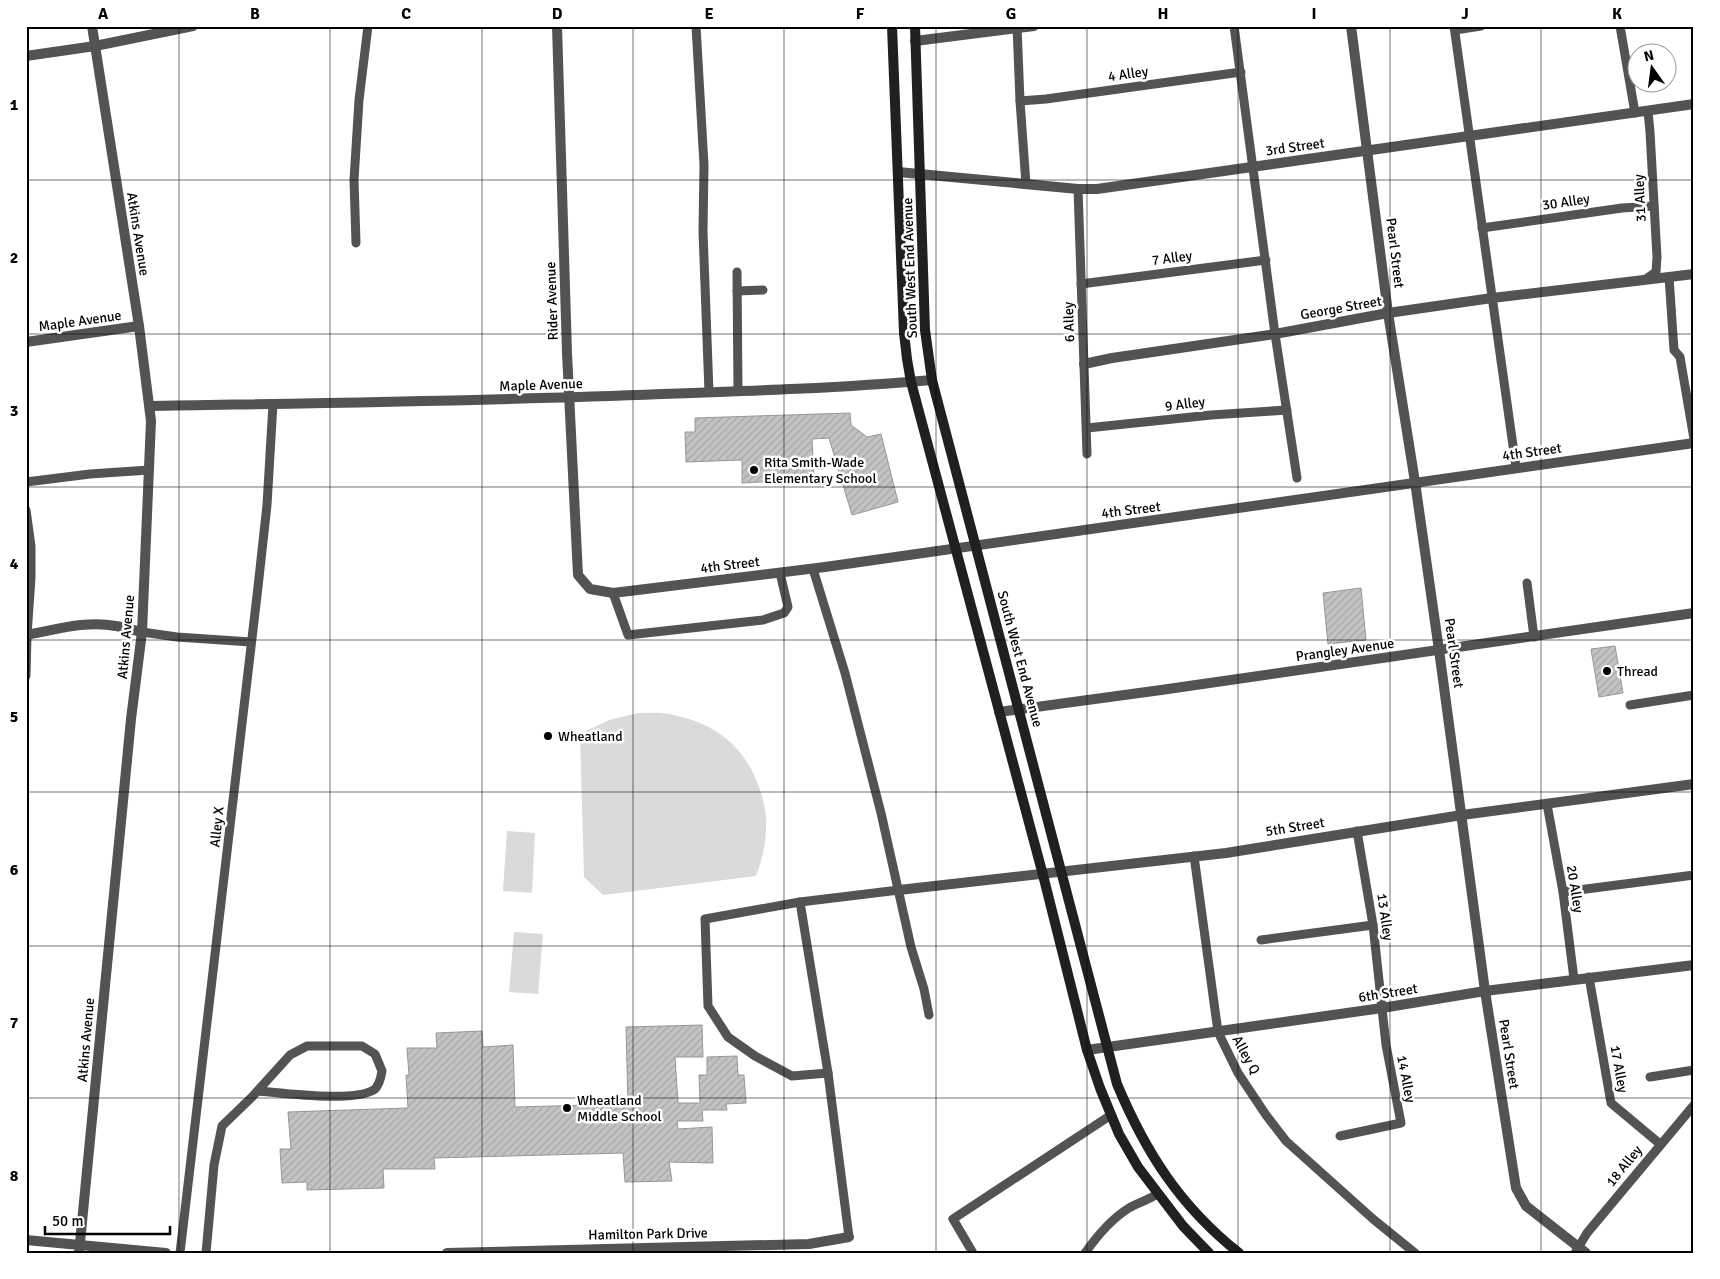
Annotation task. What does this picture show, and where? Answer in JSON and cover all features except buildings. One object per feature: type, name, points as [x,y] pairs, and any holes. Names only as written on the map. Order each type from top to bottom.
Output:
[{"type":"main road","name":"South West End Avenue","points":[[892,26],[904,333],[911,382],[1043,875],[1087,1050],[1119,1134],[1138,1167],[1183,1226],[1209,1253]]},
{"type":"main road","name":"South West End Avenue","points":[[915,26],[925,330],[932,380],[1117,1084],[1133,1121],[1152,1156],[1174,1188],[1196,1214],[1239,1253]]},
{"type":"street","name":"Atkins Avenue","points":[[80,1249],[129,739],[142,632],[151,421],[139,326],[92,26]]},
{"type":"street","points":[[26,56],[95,46],[193,26]]},
{"type":"street","name":"Rider Avenue","points":[[557,26],[557,81],[578,575]]},
{"type":"street","points":[[915,41],[1034,26]]},
{"type":"street","name":"Pearl Street","points":[[1351,26],[1388,313],[1415,482],[1485,991],[1516,1188],[1526,1206],[1580,1251]]},
{"type":"street","name":"3rd Street","points":[[898,172],[1078,189],[1097,189],[1694,104]]},
{"type":"street","name":"George Street","points":[[1084,364],[1112,358],[1275,334],[1388,313],[1492,298],[1694,274]]},
{"type":"street","name":"Maple Avenue","points":[[26,342],[139,326]]},
{"type":"street","name":"Maple Avenue","points":[[150,406],[570,398],[932,380]]},
{"type":"street","name":"4th Street","points":[[578,575],[590,589],[613,593],[813,569],[976,544],[1176,518],[1516,467],[1694,443]]},
{"type":"street","name":"Prangley Avenue","points":[[999,712],[1694,613]]},
{"type":"street","points":[[27,635],[66,627],[88,625],[114,625],[142,632]]},
{"type":"street","name":"5th Street","points":[[900,890],[1043,875],[1226,852],[1462,815],[1694,784]]},
{"type":"street","name":"6th Street","points":[[1087,1050],[1382,1008],[1485,991],[1694,965]]},
{"type":"street","name":"Hamilton Park Drive","points":[[447,1253],[611,1251],[809,1244],[849,1238]]},
{"type":"street","points":[[26,1240],[80,1249],[166,1253]]},
{"type":"lane","points":[[356,243],[354,180],[358,100],[368,26]]},
{"type":"lane","points":[[696,26],[704,165],[703,232],[709,392]]},
{"type":"lane","points":[[1234,26],[1275,334],[1297,478]]},
{"type":"lane","points":[[1481,26],[1455,28],[1516,467]]},
{"type":"lane","points":[[1620,26],[1634,113]]},
{"type":"lane","points":[[1017,28],[1026,184]]},
{"type":"lane","name":"4 Alley","points":[[1020,101],[1241,72]]},
{"type":"lane","name":"31 Alley","points":[[1646,279],[1656,272],[1648,111]]},
{"type":"lane","name":"6 Alley","points":[[1078,189],[1087,454]]},
{"type":"lane","name":"30 Alley","points":[[1482,228],[1622,208],[1654,206]]},
{"type":"lane","name":"7 Alley","points":[[1081,284],[1266,260]]},
{"type":"lane","points":[[737,272],[738,391]]},
{"type":"lane","points":[[1669,277],[1674,350],[1680,357],[1694,439]]},
{"type":"lane","points":[[737,291],[763,290]]},
{"type":"lane","name":"Alley X","points":[[180,1253],[214,971],[266,505],[272,404]]},
{"type":"lane","name":"9 Alley","points":[[1086,428],[1211,415],[1287,410]]},
{"type":"lane","points":[[26,482],[90,474],[149,470]]},
{"type":"lane","points":[[26,510],[31,546],[26,676]]},
{"type":"lane","points":[[813,569],[845,673],[900,890],[911,947],[924,989],[929,1015]]},
{"type":"lane","points":[[613,593],[628,635],[762,620],[784,613],[788,607],[780,573]]},
{"type":"lane","points":[[1527,583],[1534,637]]},
{"type":"lane","points":[[142,632],[177,637],[251,642]]},
{"type":"lane","points":[[1630,704],[1694,695]]},
{"type":"lane","name":"20 Alley","points":[[1547,804],[1563,892],[1574,980]]},
{"type":"lane","name":"13 Alley","points":[[1357,831],[1373,925],[1382,1008]]},
{"type":"lane","name":"Alley Q","points":[[1194,856],[1218,1032],[1238,1073],[1286,1141],[1373,1219],[1415,1253]]},
{"type":"lane","points":[[1563,892],[1694,875]]},
{"type":"lane","points":[[828,1073],[792,1076],[755,1056],[728,1037],[708,1006],[705,919],[800,902],[900,890]]},
{"type":"lane","points":[[800,902],[828,1073],[849,1238]]},
{"type":"lane","points":[[1261,940],[1373,925]]},
{"type":"lane","name":"17 Alley","points":[[1589,977],[1611,1103],[1660,1144]]},
{"type":"lane","name":"14 Alley","points":[[1340,1136],[1401,1123],[1386,1045],[1382,1008]]},
{"type":"lane","points":[[206,1253],[214,1165],[222,1126],[258,1091],[290,1055],[307,1046],[362,1046],[375,1054],[382,1071],[377,1088],[366,1095],[335,1096],[258,1091]]},
{"type":"lane","points":[[1650,1077],[1694,1070]]},
{"type":"lane","name":"18 Alley","points":[[1580,1251],[1587,1233],[1694,1105]]},
{"type":"lane","points":[[973,1253],[953,1219],[1111,1115]]},
{"type":"lane","points":[[1085,1253],[1120,1214],[1157,1194]]},
{"type":"shaded area","points":[[638,713],[669,714],[701,723],[726,738],[746,760],[760,790],[766,818],[766,834],[762,858],[756,876],[603,895],[584,877],[580,734],[609,720]]},
{"type":"shaded area","points":[[507,831],[535,833],[532,893],[503,891]]},
{"type":"shaded area","points":[[514,932],[543,934],[538,994],[509,992]]},
{"type":"place","name":"Rita Smith-Wade Elementary School","points":[[754,470]]},
{"type":"place","name":"Thread","points":[[1607,671]]},
{"type":"place","name":"Wheatland","points":[[548,736]]},
{"type":"place","name":"Wheatland Middle School","points":[[567,1108]]}]
